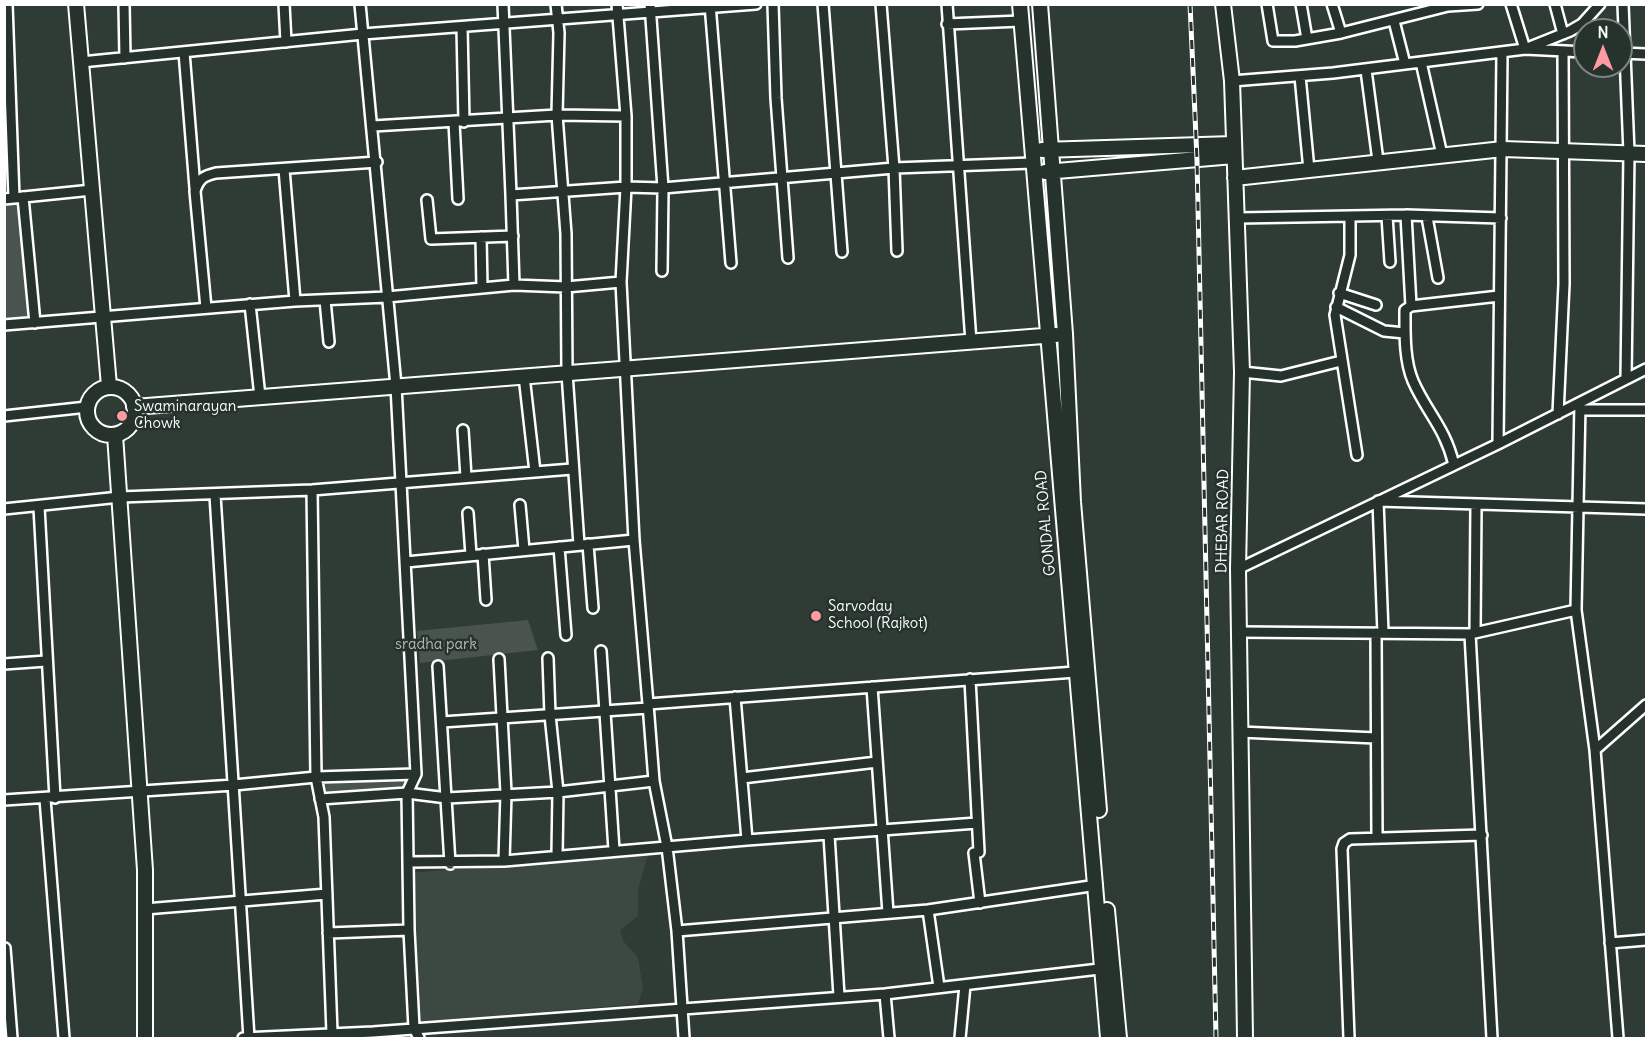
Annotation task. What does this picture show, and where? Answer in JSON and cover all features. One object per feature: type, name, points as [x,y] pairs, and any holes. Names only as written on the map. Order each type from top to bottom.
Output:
[{"type":"street","points":[[7,4],[14,198],[35,323]]},
{"type":"street","points":[[76,4],[109,386]]},
{"type":"street","points":[[124,4],[125,58]]},
{"type":"street","points":[[284,4],[286,42]]},
{"type":"street","points":[[360,4],[377,162],[402,482],[416,774],[407,793],[409,930],[414,1029],[419,1038]]},
{"type":"street","points":[[503,4],[514,285]]},
{"type":"street","points":[[556,4],[559,33],[556,115],[566,234],[567,373],[572,469],[593,608]]},
{"type":"street","points":[[617,4],[626,116],[626,187],[621,282],[634,540],[654,781],[667,848],[678,931],[684,1038]]},
{"type":"street","points":[[81,62],[363,34],[618,16],[650,9],[756,4]]},
{"type":"street","points":[[773,4],[781,177],[788,258]]},
{"type":"street","points":[[823,4],[842,252]]},
{"type":"street","points":[[881,4],[894,168],[897,251]]},
{"type":"street","points":[[946,4],[971,342]]},
{"type":"street","name":"GONDAL ROAD","points":[[1020,4],[1075,672],[1097,885],[1119,1038]]},
{"type":"street","name":"GONDAL ROAD","points":[[1040,4],[1065,334],[1073,502],[1108,968],[1108,1038]]},
{"type":"street","name":"DHEBAR ROAD","points":[[1223,4],[1232,81],[1235,178],[1239,218],[1242,372],[1238,569],[1245,1038]]},
{"type":"street","points":[[1268,4],[1273,41],[1307,39],[1341,33],[1394,21],[1448,5],[1478,4]]},
{"type":"street","points":[[1301,4],[1307,39]]},
{"type":"street","points":[[1332,4],[1341,33]]},
{"type":"street","points":[[1510,4],[1525,50]]},
{"type":"street","points":[[1555,4],[1563,34]]},
{"type":"street","points":[[1525,50],[1582,24],[1600,4]]},
{"type":"street","points":[[710,7],[731,263]]},
{"type":"street","points":[[650,9],[663,188],[662,271]]},
{"type":"street","points":[[947,24],[1021,21]]},
{"type":"street","points":[[1394,21],[1405,64]]},
{"type":"street","points":[[458,199],[462,27]]},
{"type":"street","points":[[1232,81],[1365,70],[1525,50],[1573,51]]},
{"type":"street","points":[[1558,414],[1564,284],[1563,51]]},
{"type":"street","points":[[184,52],[206,308]]},
{"type":"street","points":[[1498,444],[1503,149],[1502,52]]},
{"type":"street","points":[[1421,62],[1442,155]]},
{"type":"street","points":[[1365,70],[1378,160]]},
{"type":"street","points":[[1300,76],[1309,170]]},
{"type":"street","points":[[1624,78],[1629,153],[1626,379]]},
{"type":"street","points":[[373,126],[556,115],[626,116]]},
{"type":"street","points":[[1032,163],[1050,148],[1234,150]]},
{"type":"street","points":[[1235,178],[1378,160],[1503,149],[1647,154]]},
{"type":"street","points":[[511,195],[626,187],[663,188],[894,168],[1032,163],[1052,171],[1234,150]]},
{"type":"street","points":[[195,191],[198,181],[205,175],[377,162]]},
{"type":"street","points":[[284,169],[295,301]]},
{"type":"street","points":[[14,198],[92,190]]},
{"type":"street","points":[[427,200],[431,239],[513,236]]},
{"type":"street","points":[[1239,218],[1406,215],[1501,218]]},
{"type":"street","points":[[1406,215],[1411,306]]},
{"type":"street","points":[[1387,216],[1390,262]]},
{"type":"street","points":[[1350,217],[1348,265],[1336,307],[1341,361],[1351,409],[1357,455]]},
{"type":"street","points":[[1426,217],[1438,278]]},
{"type":"street","points":[[482,237],[482,288]]},
{"type":"street","points":[[4,325],[250,304],[387,297],[514,285],[566,287],[621,282]]},
{"type":"street","points":[[1339,293],[1376,305]]},
{"type":"street","points":[[1454,465],[1445,433],[1412,380],[1405,333],[1405,310],[1411,306],[1499,296]]},
{"type":"street","points":[[326,300],[329,342]]},
{"type":"street","points":[[250,304],[260,397]]},
{"type":"street","points":[[1336,307],[1384,331],[1405,333]]},
{"type":"street","points":[[134,407],[1065,334]]},
{"type":"street","points":[[1242,372],[1281,376],[1341,361]]},
{"type":"street","points":[[1238,569],[1558,414],[1580,407],[1647,369]]},
{"type":"street","points":[[525,376],[535,472]]},
{"type":"street","points":[[109,386],[120,388],[128,394],[134,407],[132,423],[125,431],[115,435],[97,431],[90,424],[87,407],[94,393],[109,386]]},
{"type":"street","points":[[4,416],[87,407]]},
{"type":"street","points":[[1580,407],[1647,410]]},
{"type":"street","points":[[1580,407],[1576,610],[1595,750],[1618,1038]]},
{"type":"street","points":[[462,430],[466,477]]},
{"type":"street","points":[[115,435],[146,909],[145,1038]]},
{"type":"street","points":[[4,509],[120,497],[312,490],[572,469]]},
{"type":"street","points":[[312,490],[316,777],[324,817],[332,1033]]},
{"type":"street","points":[[215,495],[223,659],[242,901],[249,1038]]},
{"type":"street","points":[[1378,501],[1647,509]]},
{"type":"street","points":[[1377,838],[1378,501]]},
{"type":"street","points":[[1476,504],[1472,634],[1492,1038]]},
{"type":"street","points":[[520,506],[524,550]]},
{"type":"street","points":[[39,507],[50,798],[64,1038]]},
{"type":"street","points":[[468,513],[471,555]]},
{"type":"street","points":[[406,562],[634,540]]},
{"type":"street","points":[[559,547],[566,635]]},
{"type":"street","points":[[483,554],[486,600]]},
{"type":"street","points":[[1239,632],[1472,634],[1576,610]]},
{"type":"street","points":[[601,651],[603,710],[614,850]]},
{"type":"street","points":[[548,658],[550,715],[558,792],[556,855]]},
{"type":"street","points":[[499,659],[506,793],[504,861]]},
{"type":"street","points":[[4,664],[46,661]]},
{"type":"street","points":[[438,666],[450,864]]},
{"type":"street","points":[[442,723],[501,720],[735,697],[1075,672]]},
{"type":"street","points":[[970,679],[979,852],[974,853],[980,903]]},
{"type":"street","points":[[872,687],[888,913]]},
{"type":"street","points":[[735,697],[747,840]]},
{"type":"street","points":[[1595,750],[1647,705]]},
{"type":"street","points":[[1240,732],[1376,738]]},
{"type":"street","points":[[742,778],[877,762]]},
{"type":"street","points":[[4,800],[234,785],[316,777],[416,774]]},
{"type":"street","points":[[320,799],[407,793],[447,798],[506,793],[558,792],[654,781]]},
{"type":"street","points":[[408,862],[450,864],[504,861],[614,850],[667,848],[977,823]]},
{"type":"street","points":[[829,835],[840,996]]},
{"type":"street","points":[[1349,1038],[1342,849],[1344,843],[1350,840],[1377,838],[1482,835]]},
{"type":"street","points":[[678,931],[928,910],[1097,885]]},
{"type":"street","points":[[146,909],[327,894]]},
{"type":"street","points":[[928,910],[939,987]]},
{"type":"street","points":[[328,933],[409,930]]},
{"type":"street","points":[[1610,943],[1647,940]]},
{"type":"street","points":[[5,948],[12,1038]]},
{"type":"street","points":[[243,1038],[332,1033],[375,1035],[414,1029],[885,994],[1108,968]]},
{"type":"street","points":[[960,1038],[965,984]]},
{"type":"street","points":[[885,994],[889,1038]]},
{"type":"shaded area","points":[[618,855],[648,855],[638,890],[638,916],[620,930],[623,941],[638,957],[643,988],[638,1004],[419,1022],[410,873]]},
{"type":"green space","points":[[19,204],[31,320],[5,321],[4,205]]},
{"type":"green space","name":"sradha park","points":[[528,620],[538,650],[420,663],[417,631]]},
{"type":"green space","points":[[410,775],[407,793],[320,799],[323,776]]},
{"type":"railway","points":[[1190,4],[1197,160],[1216,1038]]},
{"type":"place","name":"Swaminarayan Chowk","points":[[122,416]]},
{"type":"place","name":"Sarvoday School (Rajkot)","points":[[816,616]]}]
